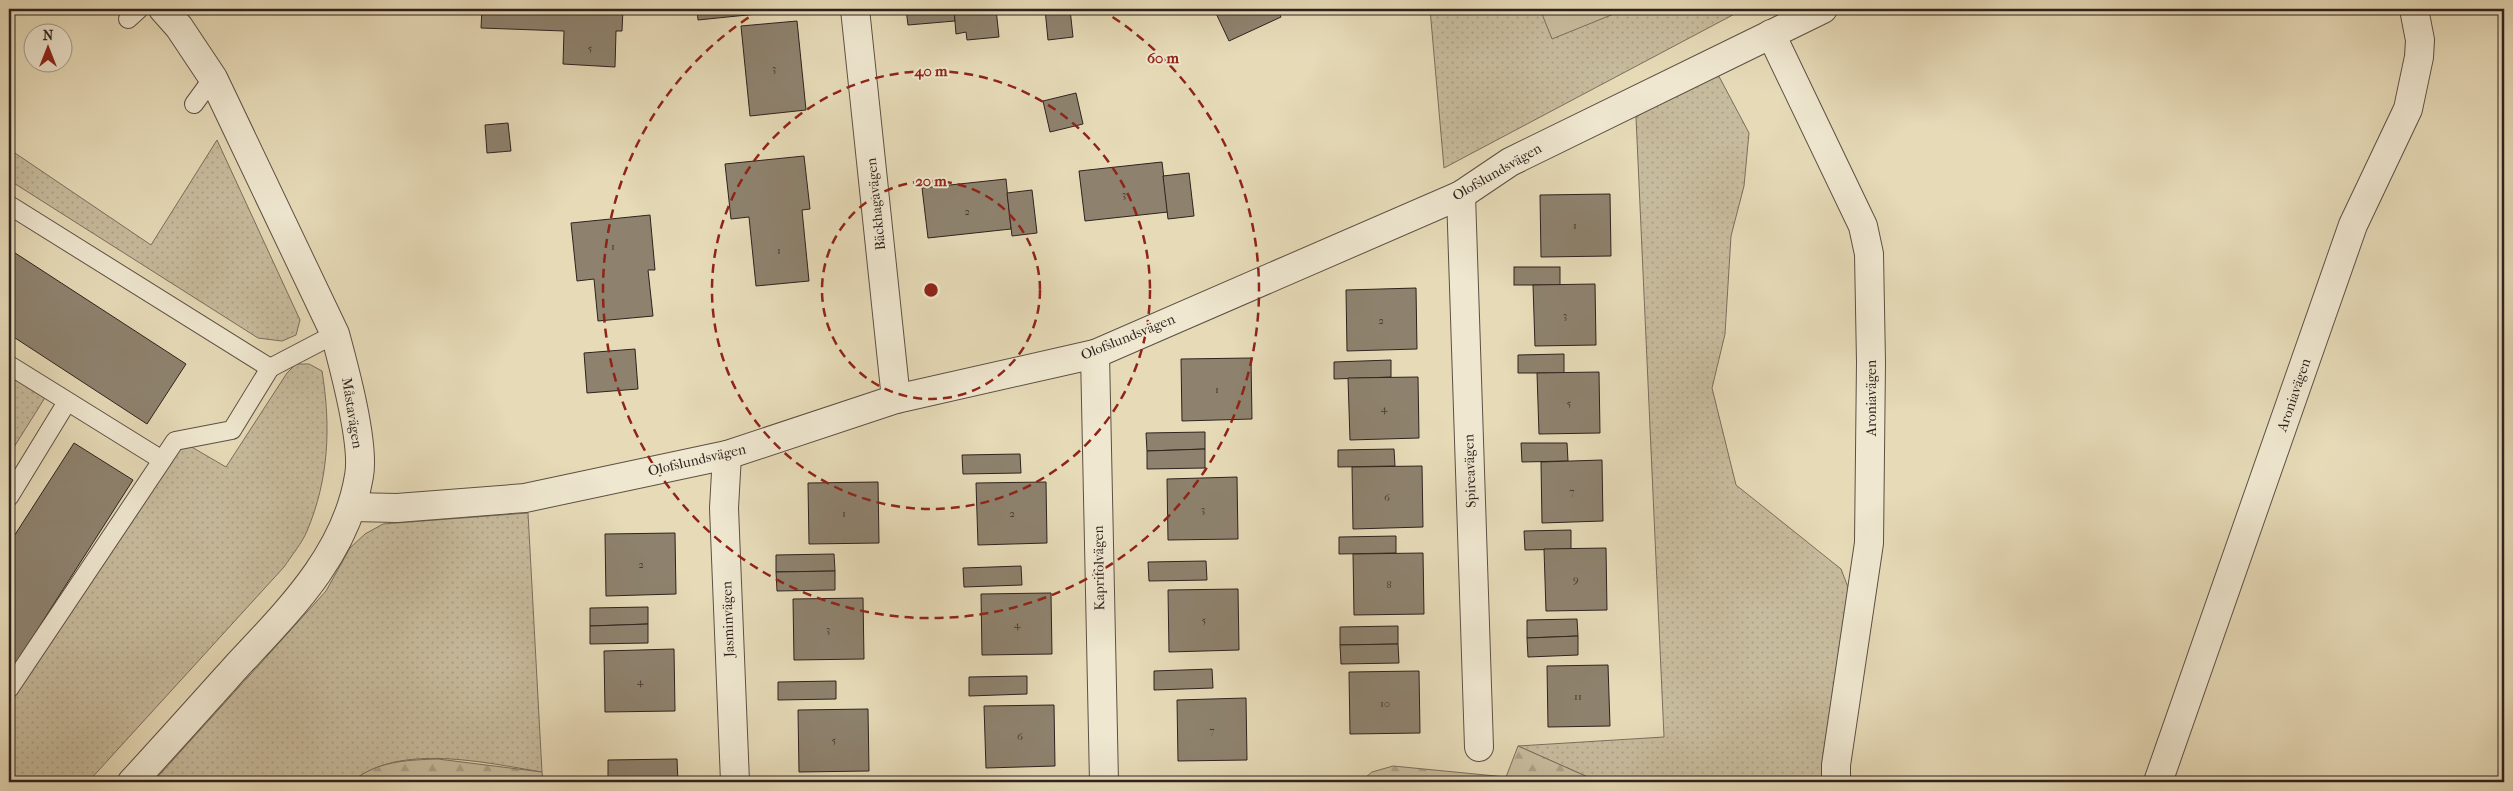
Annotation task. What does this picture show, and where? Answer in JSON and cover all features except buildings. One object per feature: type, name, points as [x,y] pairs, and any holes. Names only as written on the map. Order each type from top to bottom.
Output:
[{"type":"street","name":"Måstavägen","points":[[132,782],[295,603],[320,571],[335,545],[352,507],[360,474],[357,440],[345,371],[335,334],[213,78],[179,27],[163,9]]},
{"type":"street","name":"Bäckhagavägen","points":[[855,9],[896,399]]},
{"type":"street","name":"Olofslundsvägen","points":[[352,507],[397,508],[525,498],[727,456],[896,399],[1095,354],[1461,195],[1510,162],[1823,9]]},
{"type":"street","name":"Aroniavägen","points":[[2158,782],[2353,225],[2408,109],[2419,58],[2420,40],[2414,9]]},
{"type":"street","name":"Aroniavägen","points":[[1771,34],[1863,226],[1868,254],[1871,362],[1869,543],[1836,765],[1836,782]]},
{"type":"street","name":"Spireavägen","points":[[1461,195],[1479,747]]},
{"type":"street","name":"Kaprifolvägen","points":[[1095,354],[1104,782]]},
{"type":"street","name":"Jasminvägen","points":[[727,456],[724,508],[735,782]]},
{"type":"lane","points":[[194,104],[213,78]]},
{"type":"lane","points":[[9,205],[270,368]]},
{"type":"lane","points":[[9,689],[175,441],[232,430],[270,368],[335,334]]},
{"type":"lane","points":[[9,365],[162,460]]},
{"type":"lane","points":[[9,497],[67,402]]},
{"type":"green space","points":[[1430,9],[1744,9],[1444,168]]},
{"type":"green space","points":[[1540,9],[1626,9],[1552,39]]},
{"type":"green space","points":[[1714,67],[1749,133],[1744,186],[1731,236],[1725,334],[1712,388],[1736,485],[1841,569],[1859,616],[1847,782],[1599,782],[1518,746],[1664,737],[1636,117]]},
{"type":"green space","points":[[217,140],[300,320],[296,335],[282,341],[258,338],[9,180],[9,149],[151,245]]},
{"type":"green space","points":[[296,364],[309,364],[322,371],[327,412],[326,452],[320,492],[307,531],[297,549],[284,567],[88,782],[9,782],[9,697],[183,442],[226,467],[287,373]]},
{"type":"green space","points":[[9,372],[46,396],[9,455]]},
{"type":"green space","points":[[528,513],[542,772],[470,761],[418,759],[394,762],[371,770],[352,782],[153,782],[326,591],[350,548],[365,534],[383,524]]},
{"type":"green space","points":[[1518,746],[1599,782],[1360,782],[1372,772],[1393,766],[1506,777]]},
{"type":"green space","points":[[438,759],[542,772],[543,782],[352,782],[371,770],[392,763]]}]
